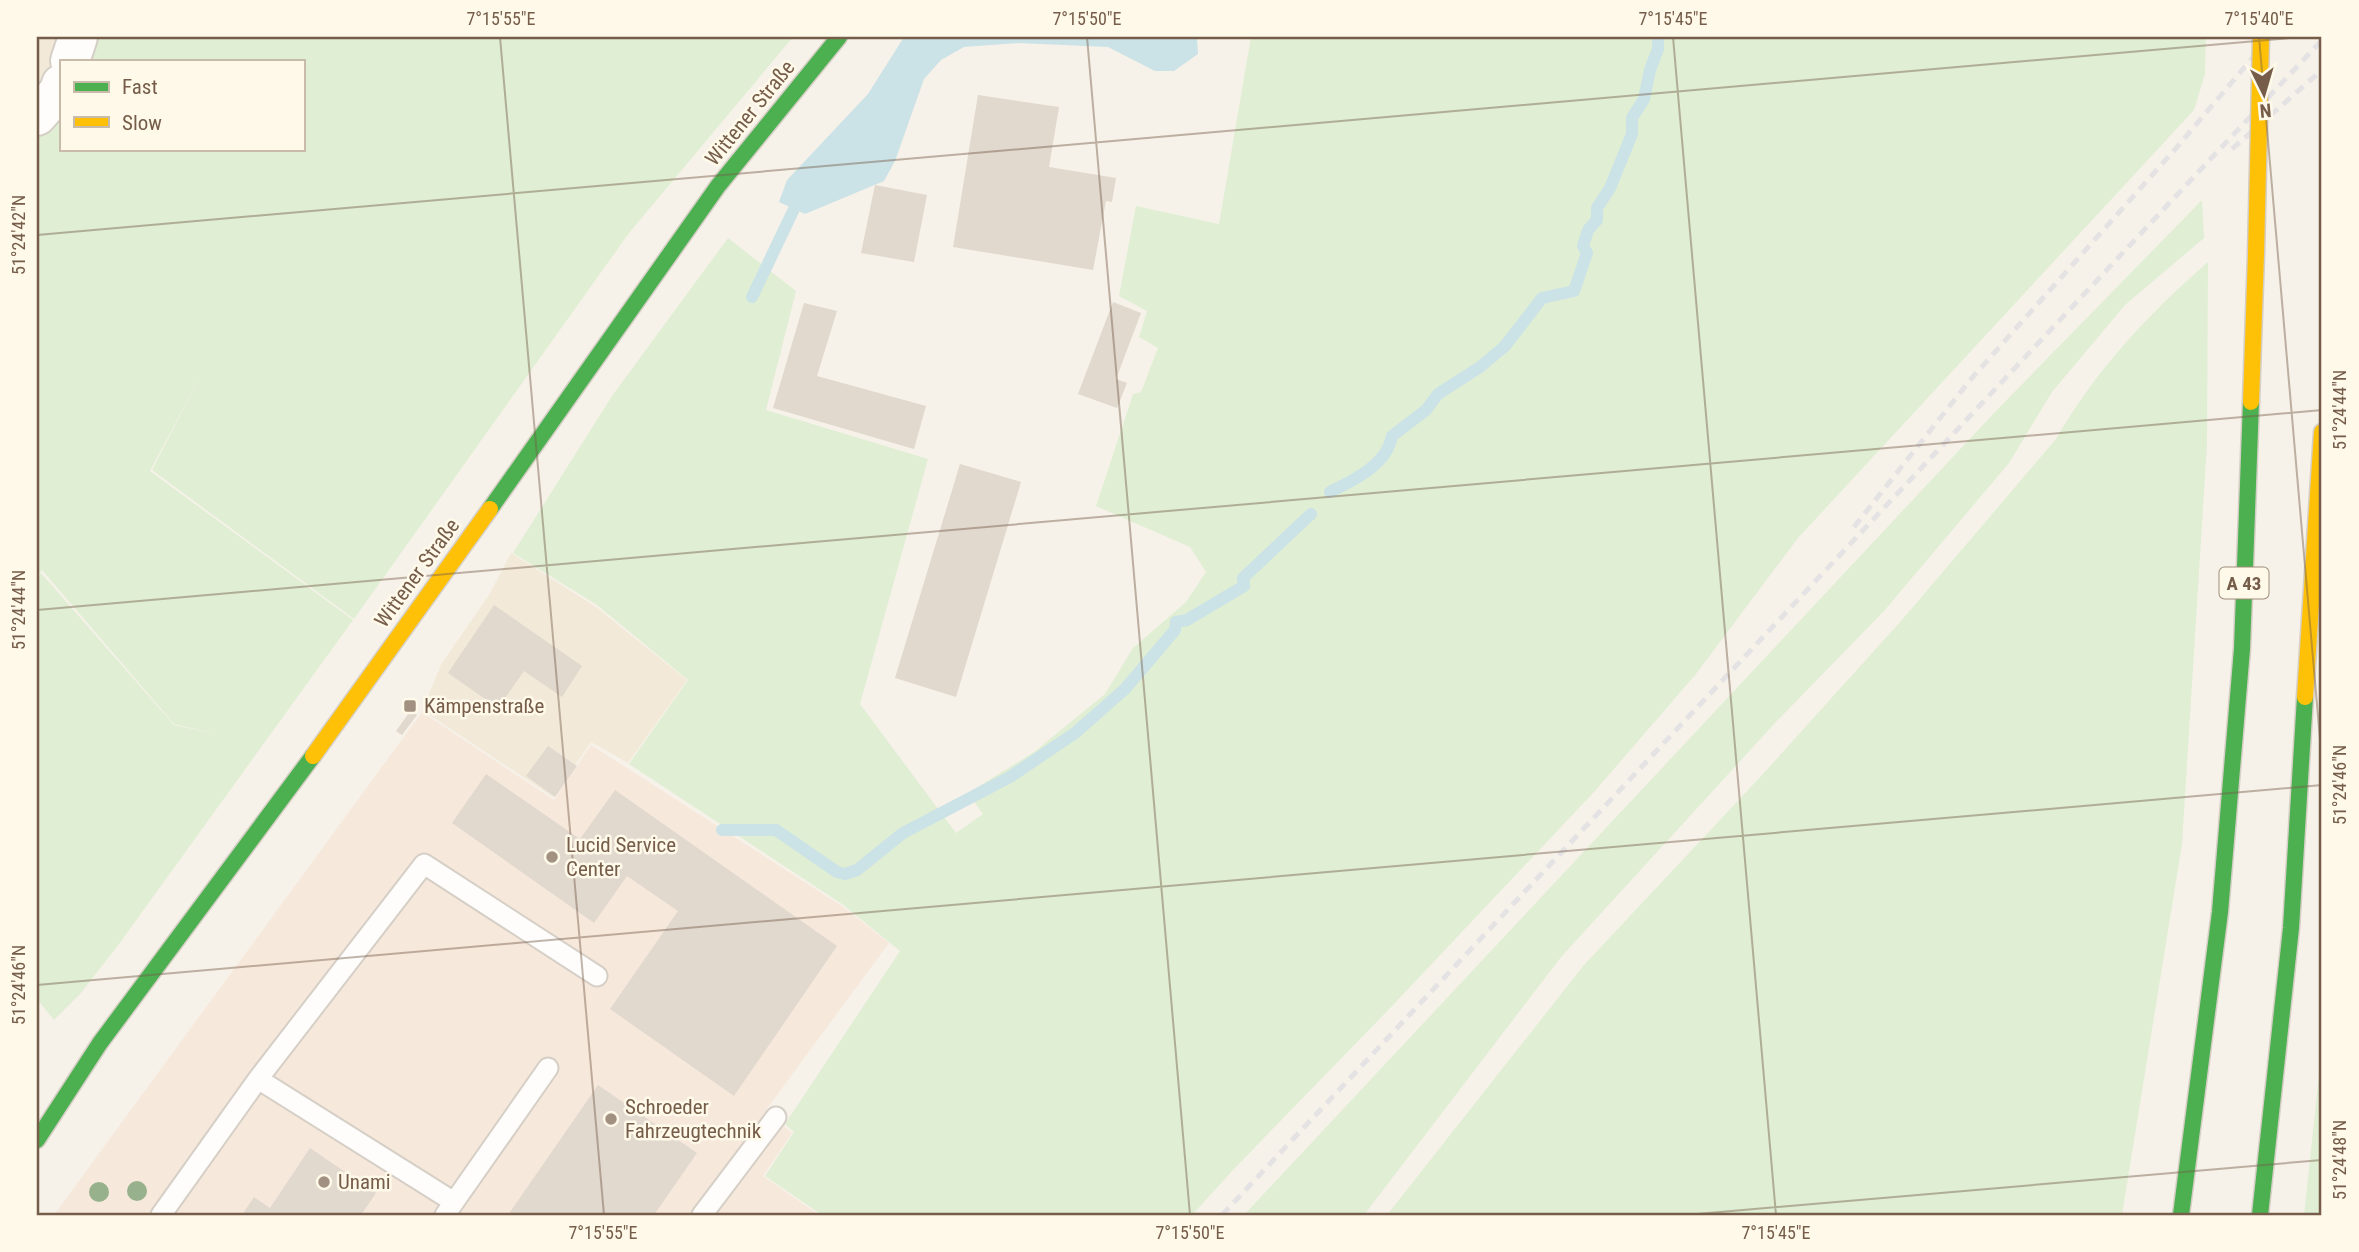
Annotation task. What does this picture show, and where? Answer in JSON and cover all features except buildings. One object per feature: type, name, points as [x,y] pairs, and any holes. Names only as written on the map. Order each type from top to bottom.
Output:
[{"type":"main road","name":"Wittener Straße","points":[[37,1140],[100,1043],[360,693],[389,648],[517,472],[718,186],[839,37]]},
{"type":"main road","name":"A 43","points":[[2181,1215],[2220,912],[2242,649],[2261,37]]},
{"type":"main road","points":[[2260,1215],[2291,928],[2322,432]]},
{"type":"main road","points":[[55,1084],[100,1043]]},
{"type":"street","points":[[70,60],[78,37]]},
{"type":"street","points":[[37,116],[60,88]]},
{"type":"lane","points":[[161,1215],[258,1079],[424,864],[597,976]]},
{"type":"lane","points":[[258,1079],[449,1209],[548,1068]]},
{"type":"lane","points":[[702,1215],[776,1116]]},
{"type":"shaded area","points":[[37,37],[93,37],[82,60],[60,60],[60,108],[37,137]]},
{"type":"shaded area","points":[[511,553],[596,607],[687,680],[628,763],[591,742],[553,797],[422,710],[442,663],[489,595]]},
{"type":"shaded area","points":[[422,712],[554,800],[591,745],[842,906],[889,943],[766,1110],[792,1133],[763,1176],[819,1215],[54,1215]]},
{"type":"green space","points":[[95,37],[793,37],[629,233],[354,619],[152,470],[201,375],[150,471],[353,620],[119,944],[80,994],[54,1020],[37,999],[37,579],[41,573],[174,725],[216,734],[174,724],[42,570],[37,576],[37,139],[60,109],[60,150],[304,150],[304,60],[86,60]]},
{"type":"green space","points":[[1251,37],[2206,37],[2205,74],[2194,110],[1798,538],[1696,674],[1594,792],[1192,1215],[822,1215],[765,1176],[794,1132],[785,1124],[900,951],[842,904],[629,764],[688,680],[597,605],[513,553],[612,396],[728,238],[796,291],[766,410],[928,459],[860,704],[956,833],[983,814],[968,793],[1034,752],[1105,694],[1133,648],[1186,602],[1206,572],[1190,547],[1096,506],[1133,394],[1141,392],[1158,348],[1139,337],[1147,311],[1119,296],[1136,206],[1219,224]]},
{"type":"green space","points":[[2202,200],[2204,238],[2125,305],[2052,392],[2009,463],[1884,611],[1775,723],[1561,957],[1364,1215],[1244,1215],[1994,413]]},
{"type":"green space","points":[[2208,262],[2207,444],[2182,844],[2122,1215],[1387,1215],[1584,965],[1763,774],[1901,621],[2056,439],[2088,390],[2124,344]]},
{"type":"green space","points":[[2322,1048],[2322,1215],[2304,1215]]},
{"type":"water","points":[[904,37],[1197,37],[1198,54],[1174,71],[1155,71],[1108,47],[1018,43],[964,47],[941,60],[924,79],[895,161],[884,181],[805,214],[779,202],[787,180],[868,94]]},
{"type":"waterway","points":[[1330,492],[1377,463],[1384,455],[1392,436],[1426,410],[1438,394],[1480,367],[1505,346],[1542,298],[1574,291],[1587,253],[1583,246],[1588,230],[1597,220],[1597,208],[1610,188],[1632,134],[1632,118],[1644,99],[1658,49],[1658,37]]},
{"type":"waterway","points":[[752,297],[794,209]]},
{"type":"waterway","points":[[722,830],[776,830],[837,872],[845,874],[857,870],[903,833],[1010,777],[1075,733],[1125,689],[1175,630],[1176,622],[1187,620],[1244,586],[1243,578],[1311,514]]},
{"type":"railway","points":[[1854,527],[1971,379],[2178,146],[2270,37]]},
{"type":"railway","points":[[1222,1215],[2322,40]]},
{"type":"railway","points":[[2232,149],[2322,70]]},
{"type":"traffic: fast","points":[[490,509],[718,186],[839,37]]},
{"type":"traffic: fast","points":[[2181,1215],[2220,912],[2242,649],[2251,402]]},
{"type":"traffic: fast","points":[[2260,1215],[2291,928],[2305,697]]},
{"type":"traffic: fast","points":[[37,1140],[100,1043],[313,756]]},
{"type":"traffic: slow","points":[[2256,254],[2261,37]]},
{"type":"traffic: slow","points":[[2251,402],[2256,254]]},
{"type":"traffic: slow","points":[[2305,697],[2322,432]]},
{"type":"traffic: slow","points":[[313,756],[490,509]]},
{"type":"place","name":"Kämpenstraße","points":[[410,706]]},
{"type":"place","name":"Lucid Service Center","points":[[552,857]]},
{"type":"place","name":"Schroeder Fahrzeugtechnik","points":[[611,1119]]},
{"type":"place","name":"Unami","points":[[324,1182]]}]
